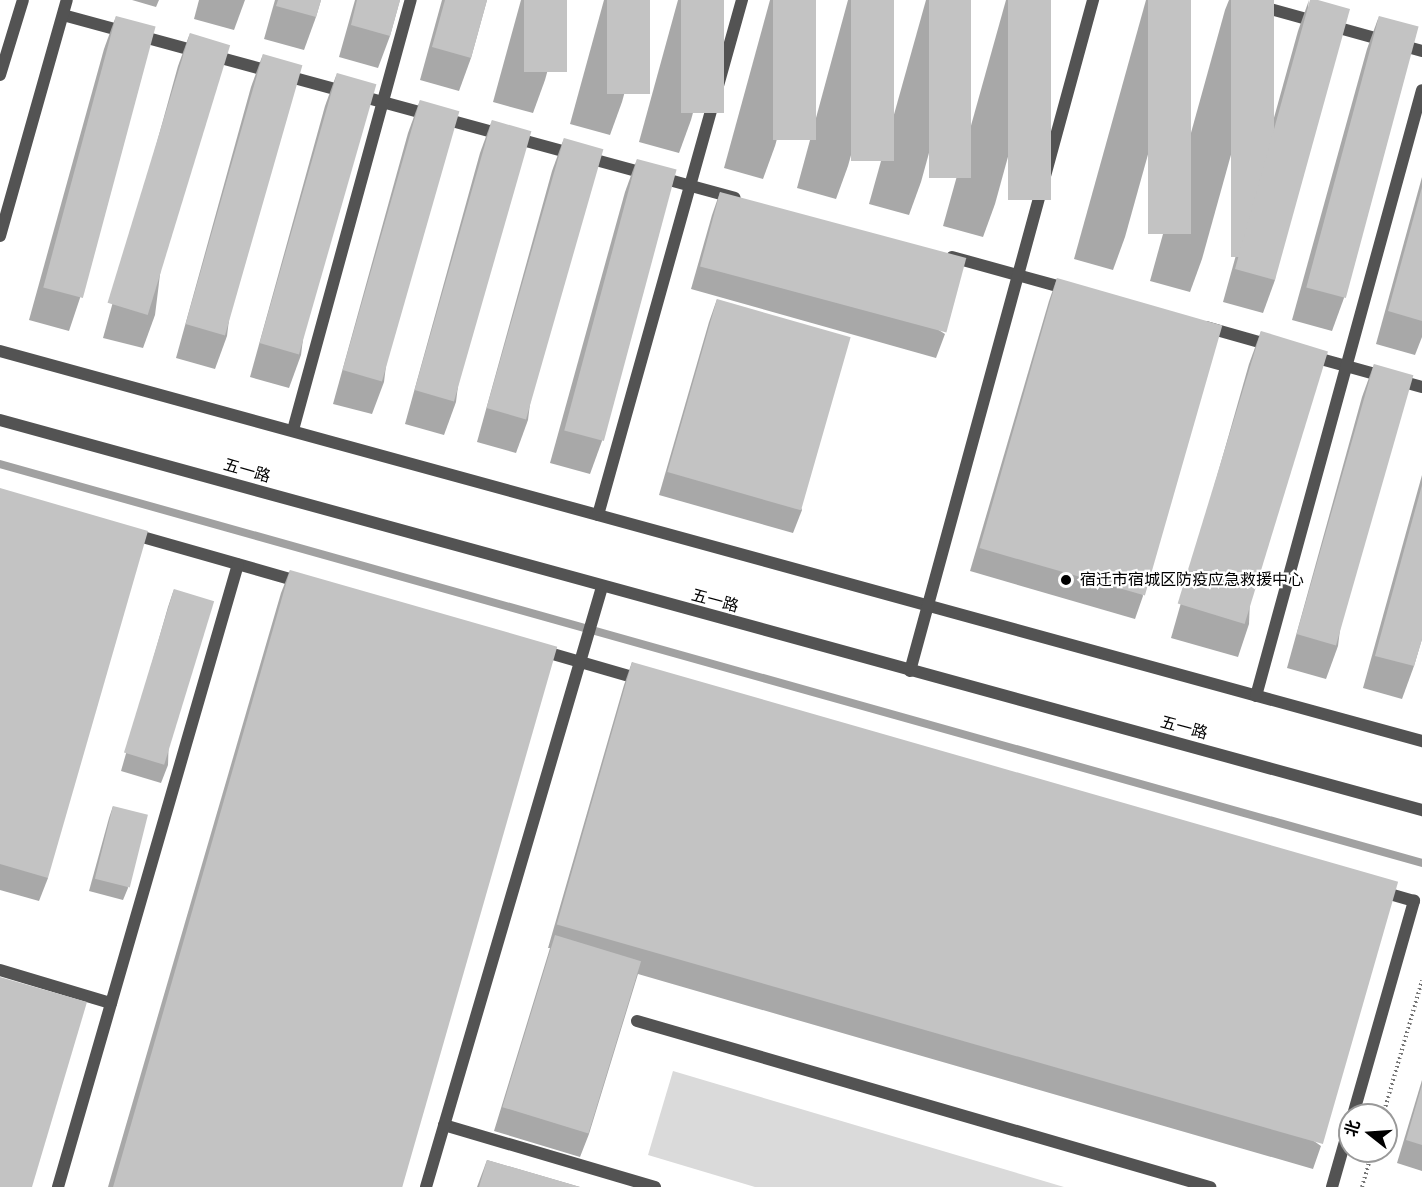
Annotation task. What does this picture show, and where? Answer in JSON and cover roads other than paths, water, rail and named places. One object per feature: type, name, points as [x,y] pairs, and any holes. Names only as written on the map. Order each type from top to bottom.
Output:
[{"type":"street","points":[[0,75],[23,0]]},
{"type":"street","points":[[0,236],[67,0]]},
{"type":"street","points":[[293,430],[411,0]]},
{"type":"street","points":[[598,515],[742,0]]},
{"type":"street","points":[[910,671],[1093,0]]},
{"type":"street","points":[[1238,0],[1422,51]]},
{"type":"street","points":[[63,15],[746,202]]},
{"type":"street","points":[[1256,696],[1422,90]]},
{"type":"street","points":[[939,254],[1086,294]]},
{"type":"street","points":[[1188,322],[1422,387]]},
{"type":"street","points":[[0,351],[1422,741]]},
{"type":"street","name":"五一路","points":[[0,420],[602,587],[1422,810]]},
{"type":"street","points":[[113,529],[318,587]]},
{"type":"street","points":[[58,1187],[238,564]]},
{"type":"street","points":[[426,1187],[602,587]]},
{"type":"street","points":[[523,645],[660,685]]},
{"type":"street","points":[[1356,1103],[1414,901],[1368,888]]},
{"type":"street","points":[[0,970],[111,1003]]},
{"type":"street","points":[[637,1021],[1210,1187]]},
{"type":"street","points":[[444,1125],[655,1187]]},
{"type":"street","points":[[1332,1187],[1339,1163]]},
{"type":"waterway","points":[[0,464],[1422,863]]},
{"type":"place","name":"宿迁市宿城区防疫应急救援中心","points":[[1066,580]]}]
